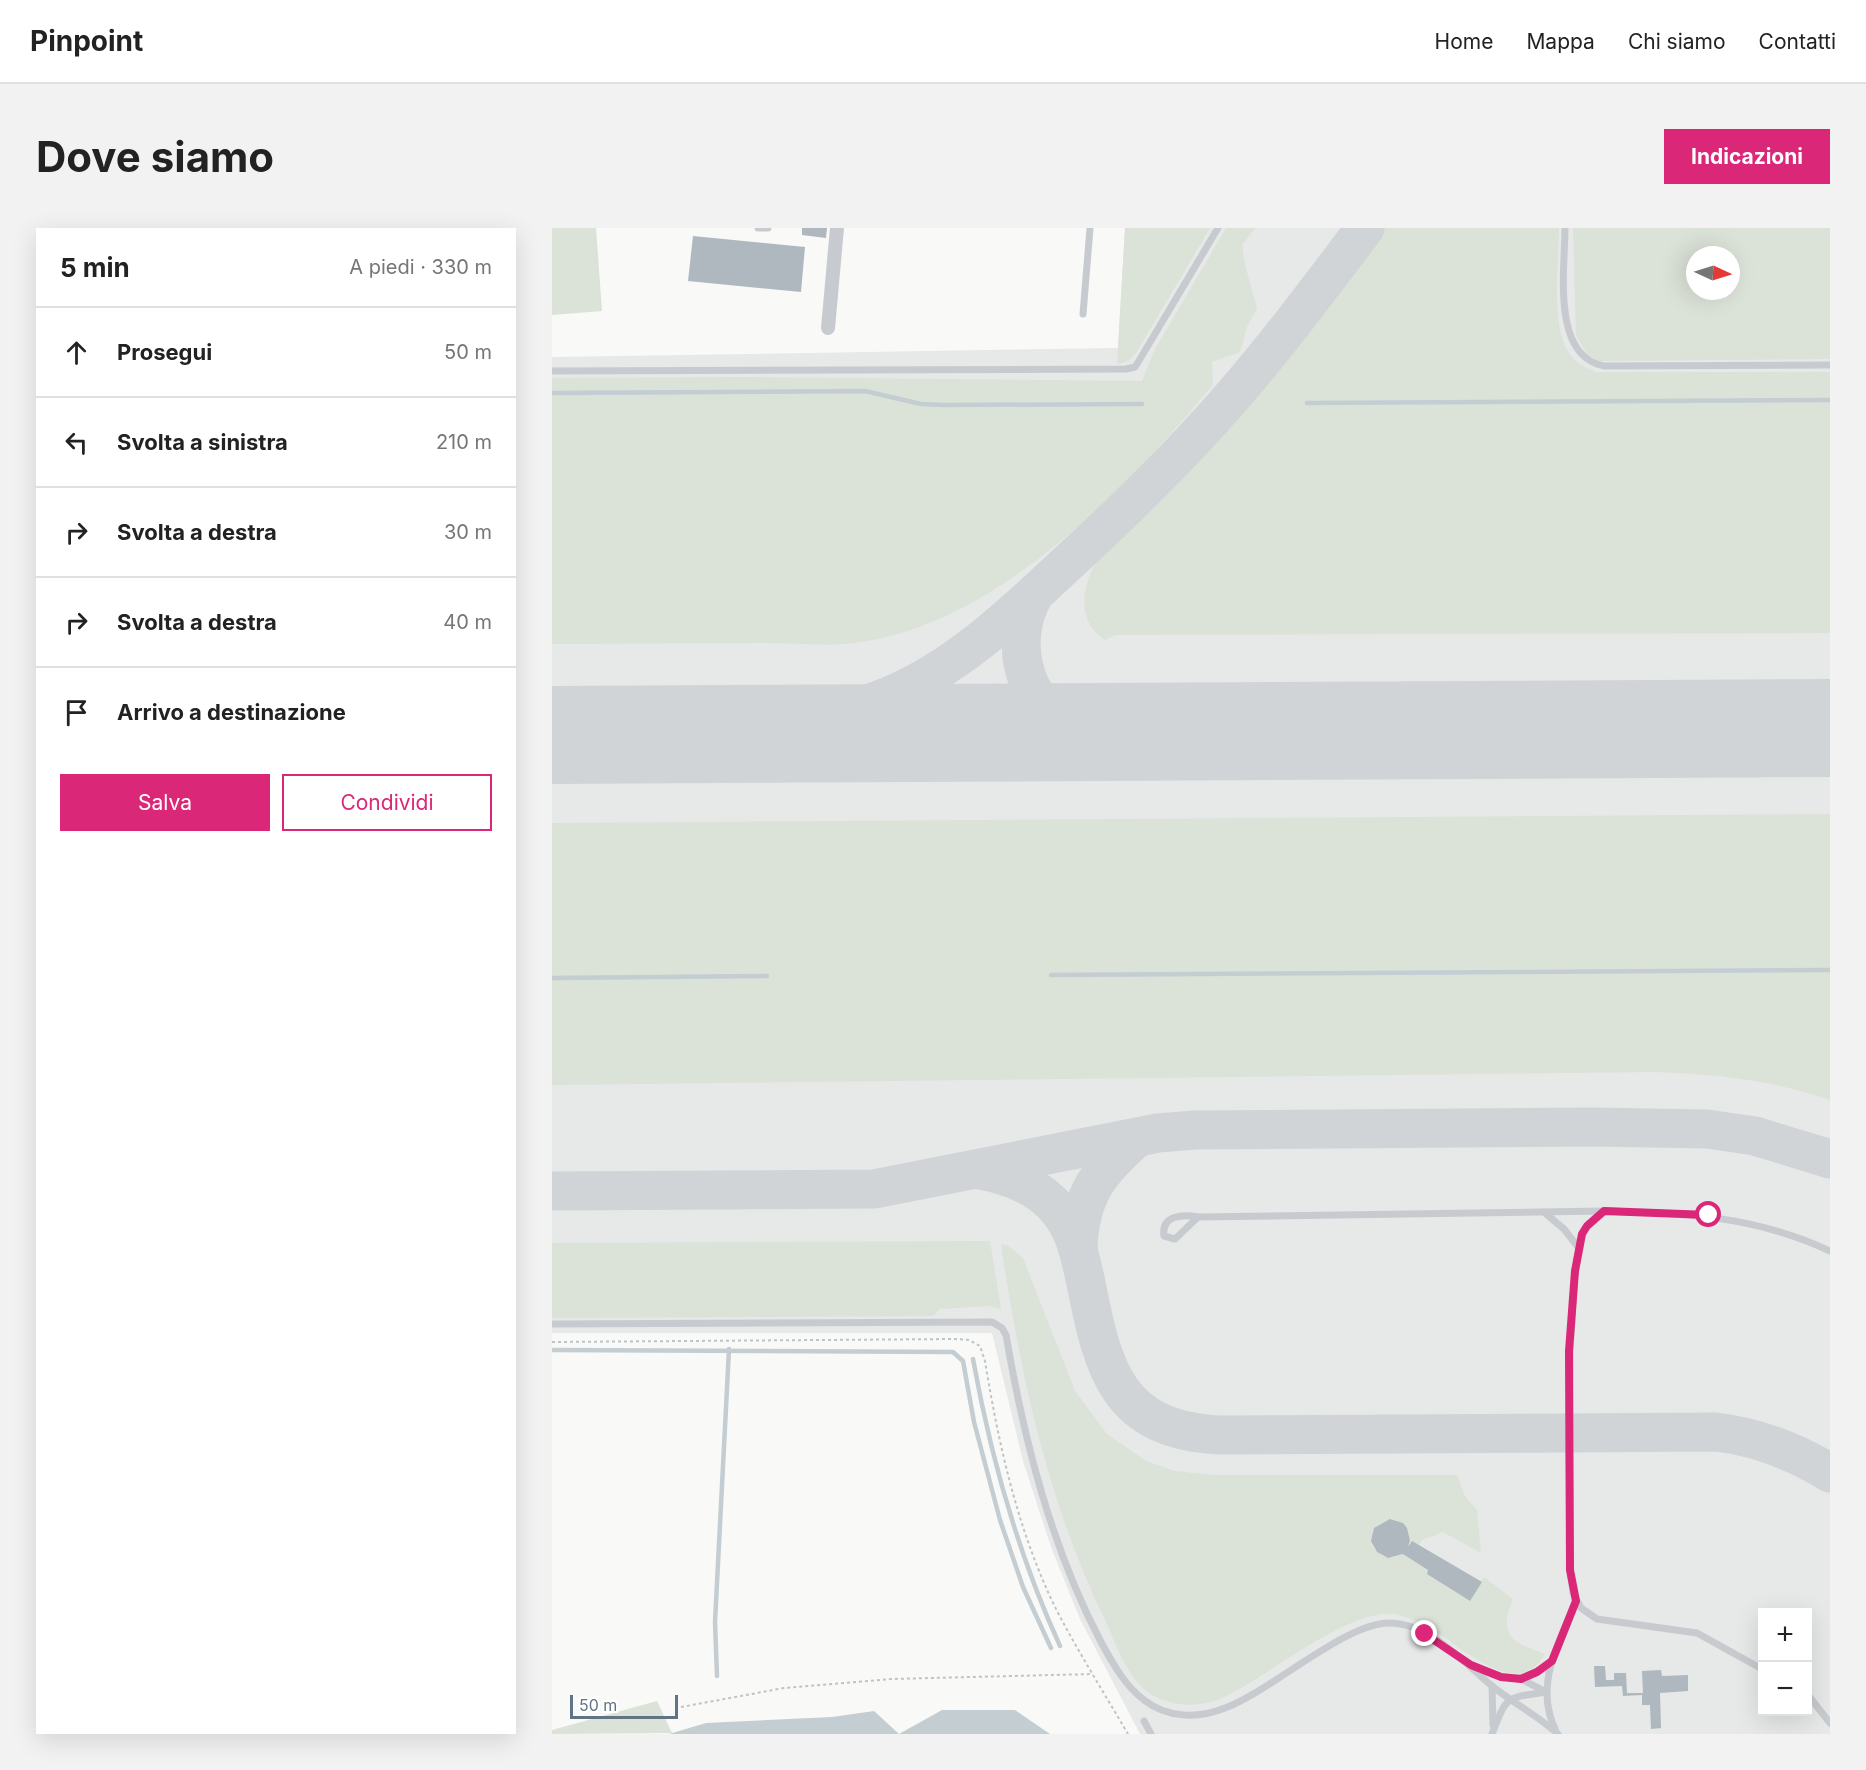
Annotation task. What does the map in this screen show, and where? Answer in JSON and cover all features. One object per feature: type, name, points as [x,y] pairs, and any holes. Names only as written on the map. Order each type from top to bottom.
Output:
[{"type":"street","points":[[828,328],[837,228]]},
{"type":"lane","points":[[758,228],[768,228]]},
{"type":"lane","points":[[1083,314],[1090,228]]},
{"type":"lane","points":[[552,372],[1126,369],[1135,367],[1218,228]]},
{"type":"lane","points":[[1565,228],[1566,319],[1569,338],[1582,357],[1590,363],[1604,366],[1830,365]]},
{"type":"lane","points":[[1604,1211],[1587,1226],[1578,1247],[1569,1351],[1570,1570],[1576,1601],[1581,1608],[1597,1619],[1697,1633],[1758,1667]]},
{"type":"lane","points":[[1198,1217],[1175,1239],[1164,1236],[1166,1224],[1173,1217],[1184,1215],[1198,1217],[1604,1211],[1726,1217],[1784,1231],[1830,1251]]},
{"type":"lane","points":[[1545,1213],[1564,1229],[1578,1247]]},
{"type":"lane","points":[[552,1324],[992,1322],[1002,1328],[1006,1335],[1027,1442],[1065,1563],[1087,1615],[1110,1659],[1125,1681],[1142,1699],[1161,1711],[1179,1715],[1206,1714],[1227,1708],[1354,1633],[1389,1623],[1408,1626],[1425,1634],[1471,1665],[1492,1686],[1558,1734]]},
{"type":"lane","points":[[1558,1734],[1551,1719],[1546,1692],[1552,1661],[1576,1601]]},
{"type":"lane","points":[[1521,1679],[1537,1672],[1552,1661]]},
{"type":"lane","points":[[1471,1665],[1501,1677],[1521,1679],[1546,1692]]},
{"type":"lane","points":[[1492,1686],[1494,1704],[1492,1734]]},
{"type":"lane","points":[[1492,1734],[1503,1706],[1511,1698],[1546,1692]]},
{"type":"lane","points":[[1812,1700],[1830,1723]]},
{"type":"lane","points":[[1144,1721],[1151,1734]]},
{"type":"path","points":[[552,1342],[955,1339],[975,1342],[984,1352],[1007,1475],[1033,1554],[1057,1610],[1128,1734]]},
{"type":"path","points":[[681,1707],[784,1688],[891,1679],[1094,1674]]},
{"type":"shaded area","points":[[552,228],[596,228],[602,311],[552,315]]},
{"type":"shaded area","points":[[1125,228],[1830,228],[1830,1734],[1140,1734],[1080,1619],[1051,1547],[1023,1461],[992,1333],[552,1333],[552,357],[1118,348]]},
{"type":"shaded area","points":[[1125,228],[1210,228],[1136,353],[1128,361],[1117,364]]},
{"type":"shaded area","points":[[1226,228],[1255,228],[1242,245],[1257,308],[1247,327],[1240,352],[1212,362],[1213,385],[1179,425],[1100,506],[1057,544],[1011,579],[963,608],[913,629],[861,642],[825,645],[552,644],[552,378],[749,377],[1142,381],[1154,351]]},
{"type":"shaded area","points":[[1384,228],[1559,228],[1557,296],[1560,330],[1572,357],[1596,372],[1830,372],[1830,633],[1116,635],[1105,640],[1095,631],[1088,621],[1084,598],[1090,574],[1102,552],[1236,413],[1280,363]]},
{"type":"shaded area","points":[[1573,228],[1830,228],[1830,359],[1598,361],[1587,354],[1576,335]]},
{"type":"shaded area","points":[[1830,814],[1830,1100],[1787,1087],[1744,1079],[1655,1072],[552,1085],[552,823]]},
{"type":"shaded area","points":[[990,1241],[1001,1309],[989,1306],[940,1309],[933,1316],[552,1318],[552,1243]]},
{"type":"shaded area","points":[[1001,1244],[1007,1245],[1023,1258],[1075,1391],[1107,1434],[1146,1461],[1175,1471],[1212,1475],[1457,1475],[1465,1496],[1477,1510],[1481,1553],[1443,1532],[1422,1540],[1419,1545],[1410,1541],[1403,1523],[1391,1519],[1374,1528],[1373,1547],[1383,1556],[1392,1558],[1405,1552],[1404,1554],[1428,1570],[1427,1574],[1469,1601],[1484,1577],[1513,1599],[1507,1622],[1511,1636],[1524,1646],[1545,1654],[1533,1668],[1520,1673],[1504,1672],[1471,1656],[1422,1623],[1402,1616],[1383,1614],[1361,1619],[1337,1630],[1242,1687],[1214,1701],[1203,1704],[1179,1704],[1157,1698],[1147,1692],[1134,1677],[1116,1646],[1086,1577],[1052,1485],[1027,1389]]},
{"type":"shaded area","points":[[657,1701],[672,1733],[552,1734],[552,1730]]},
{"type":"shaded area","points":[[942,1710],[1015,1710],[1050,1734],[899,1734]]},
{"type":"shaded area","points":[[874,1711],[899,1734],[669,1734],[706,1723],[832,1717]]},
{"type":"building","points":[[802,228],[827,228],[826,238],[802,235]]},
{"type":"building","points":[[693,236],[805,247],[801,292],[688,281]]},
{"type":"building","points":[[1390,1519],[1403,1523],[1407,1528],[1410,1541],[1408,1547],[1412,1541],[1482,1582],[1470,1601],[1427,1574],[1428,1570],[1403,1554],[1388,1558],[1377,1552],[1371,1541],[1374,1528]]},
{"type":"building","points":[[1594,1666],[1605,1666],[1606,1680],[1614,1680],[1614,1673],[1626,1673],[1627,1693],[1643,1693],[1642,1671],[1661,1670],[1662,1676],[1688,1675],[1688,1691],[1660,1693],[1661,1728],[1651,1729],[1650,1705],[1642,1705],[1642,1695],[1623,1696],[1622,1686],[1595,1687]]},
{"type":"waterway","points":[[552,393],[865,391],[921,404],[1142,404]]},
{"type":"waterway","points":[[1307,403],[1830,400]]},
{"type":"waterway","points":[[1051,975],[1830,970]]},
{"type":"waterway","points":[[552,978],[767,976]]},
{"type":"waterway","points":[[717,1676],[715,1622],[729,1349]]},
{"type":"waterway","points":[[552,1350],[953,1352],[963,1361],[974,1422],[1000,1520],[1023,1587],[1051,1648]]},
{"type":"waterway","points":[[973,1359],[988,1433],[1008,1506],[1031,1576],[1060,1646]]},
{"type":"taxiway","points":[[721,734],[764,729],[827,717],[869,704],[913,685],[936,672],[980,641],[1104,529],[1189,444],[1265,357],[1365,228]]},
{"type":"taxiway","points":[[1034,595],[1026,612],[1021,649],[1024,668],[1041,702],[1054,715],[1072,724],[1094,729],[1131,731]]},
{"type":"taxiway","points":[[1763,728],[1830,736]]},
{"type":"taxiway","points":[[552,1191],[874,1189],[1158,1133],[1195,1130],[1594,1127],[1707,1129],[1755,1136],[1830,1159]]},
{"type":"taxiway","points":[[1078,1248],[1083,1213],[1094,1185],[1112,1161],[1138,1137]]},
{"type":"taxiway","points":[[980,1170],[1023,1183],[1042,1195],[1059,1211],[1070,1227],[1077,1245],[1100,1343],[1109,1368],[1121,1390],[1137,1408],[1158,1421],[1185,1431],[1220,1435],[1716,1432],[1746,1437],[1775,1446],[1830,1473]]},
{"type":"runway","points":[[552,735],[1830,728]]},
{"type":"route","points":[[1425,1634],[1471,1665],[1510,1679],[1521,1679],[1537,1672],[1552,1661],[1576,1601],[1570,1570],[1569,1351],[1575,1271],[1582,1234],[1587,1226],[1604,1211],[1709,1215]]}]
